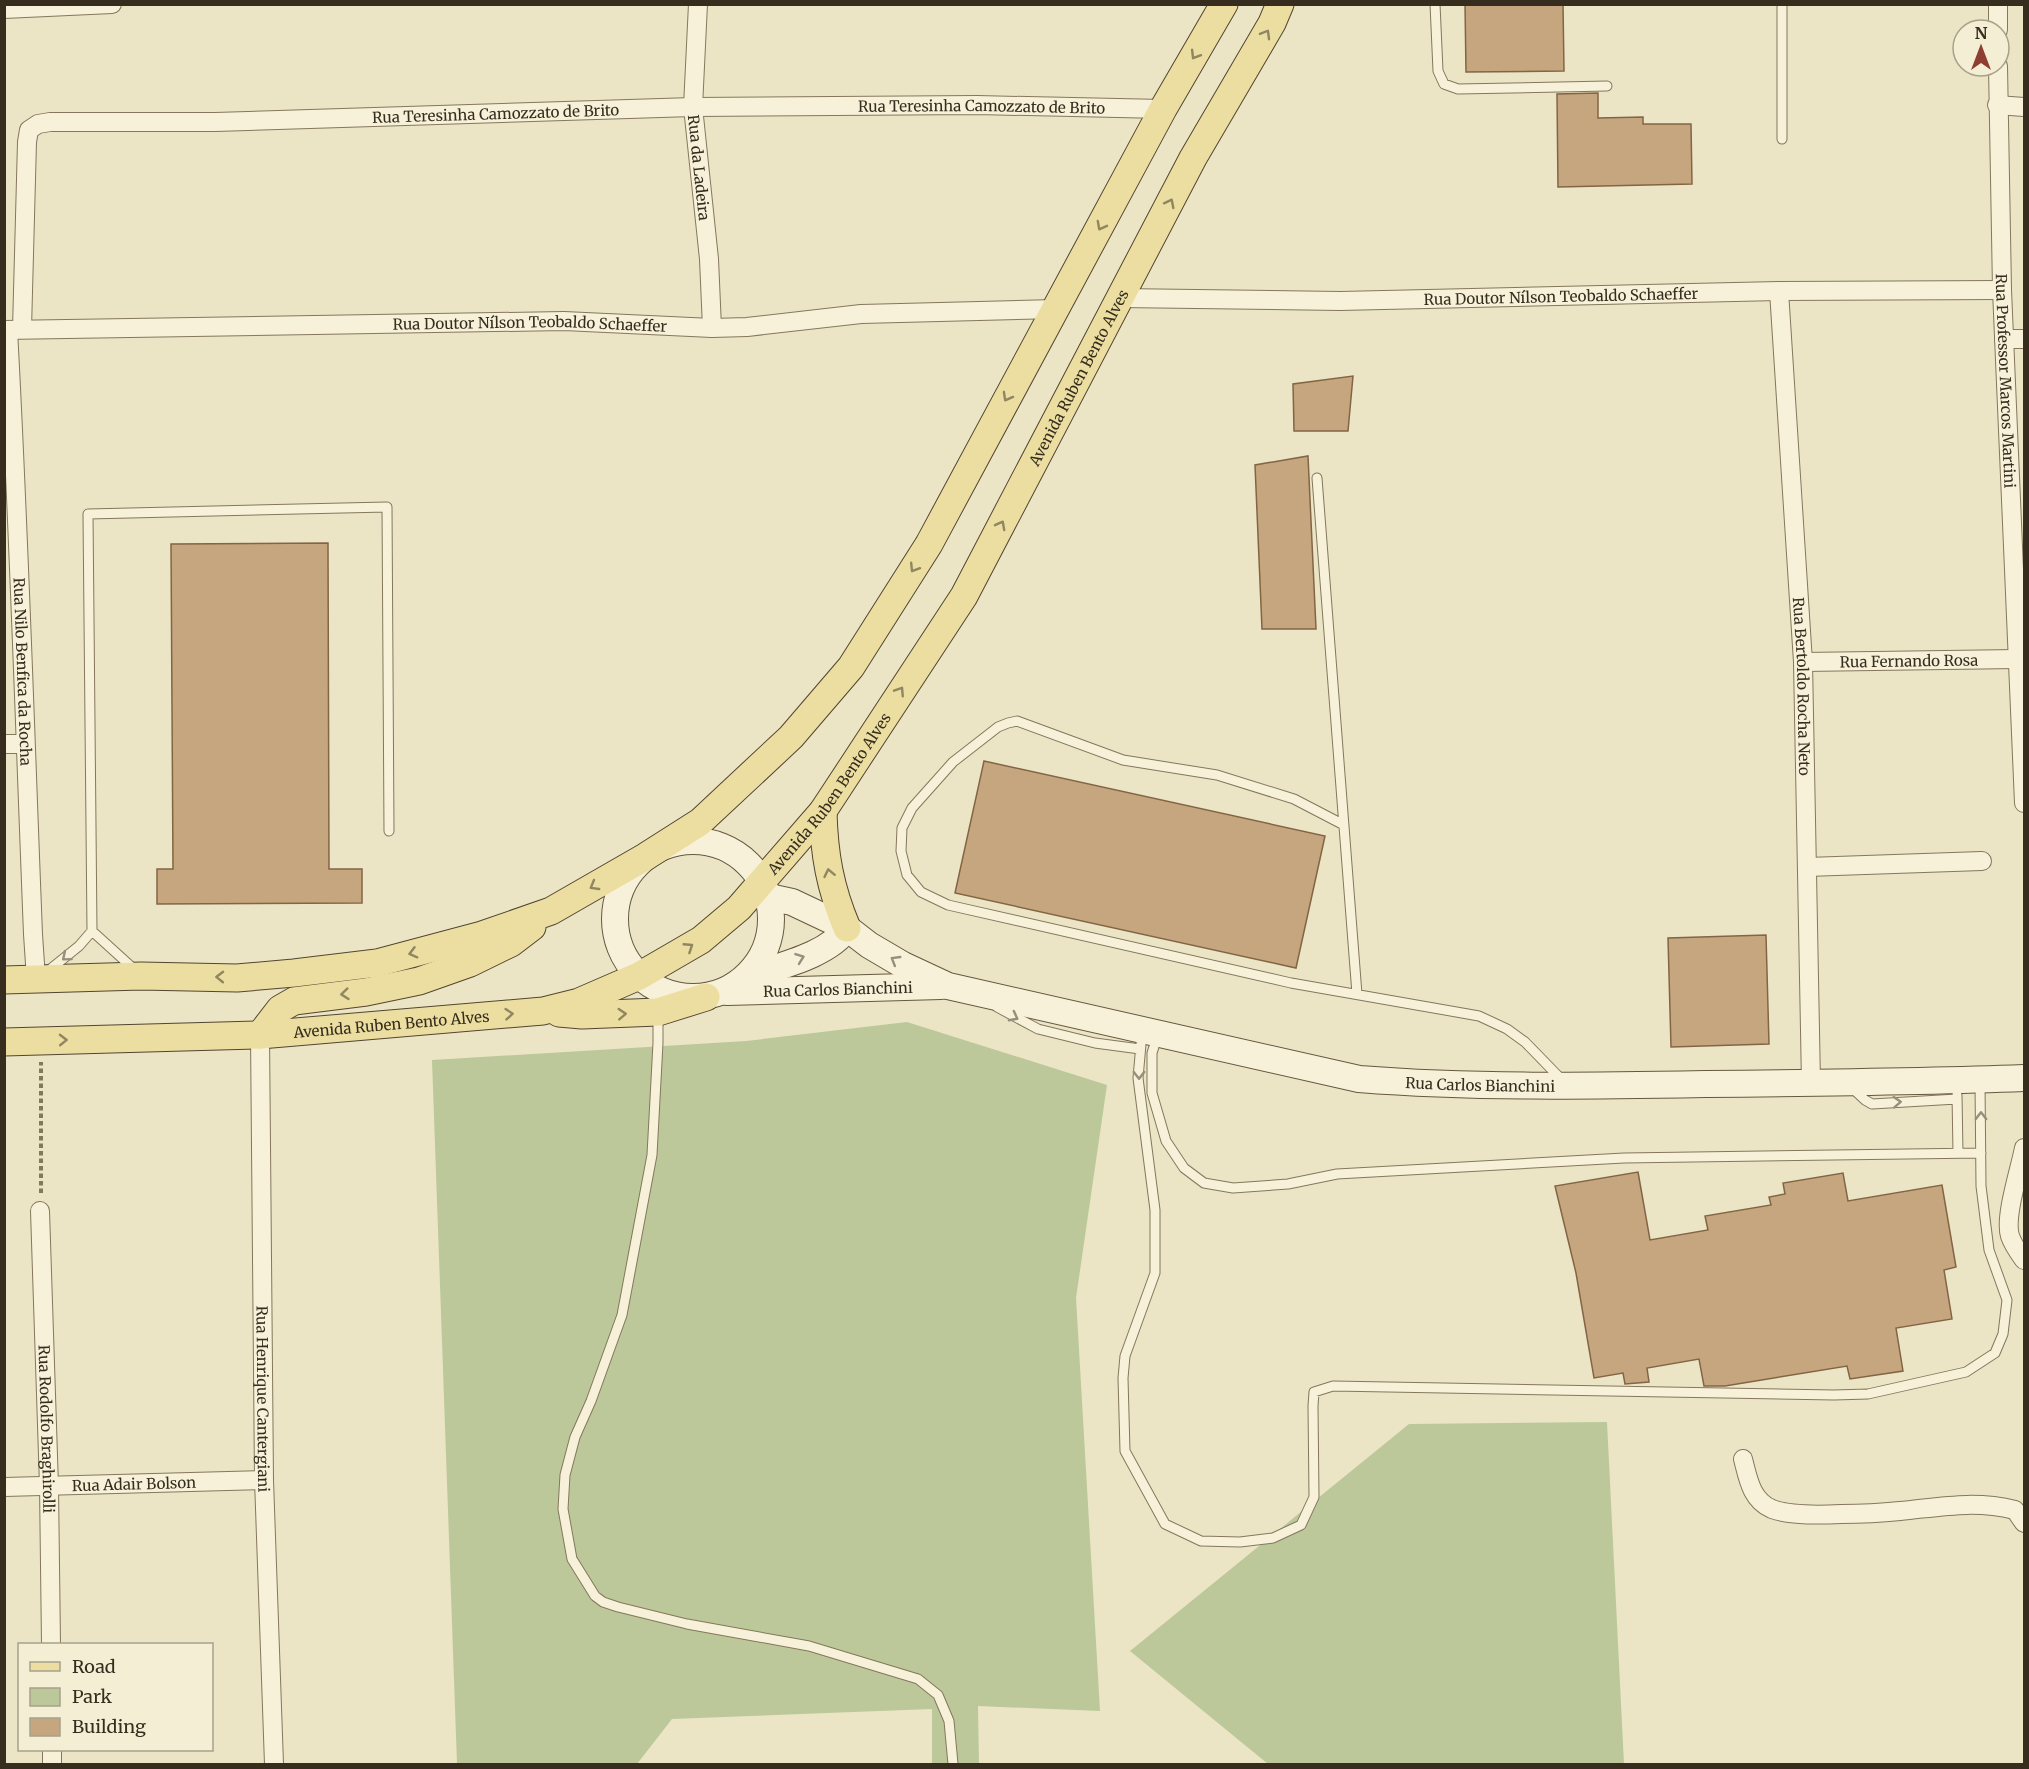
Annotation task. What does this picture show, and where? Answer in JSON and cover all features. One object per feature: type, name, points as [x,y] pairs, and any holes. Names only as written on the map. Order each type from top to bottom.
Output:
[{"type":"main road","points":[[260,1035],[280,1009],[294,1001],[366,992],[419,981],[460,967],[511,944],[552,910],[700,822],[791,738],[851,667],[928,544],[1163,109],[1224,4]]},
{"type":"main road","name":"Avenida Ruben Bento Alves","points":[[4,1042],[260,1035],[543,1011],[579,1002],[639,976],[669,960],[701,940],[766,889],[823,811],[963,596],[1193,158],[1272,23],[1280,4]]},
{"type":"main road","points":[[823,811],[828,870],[835,901],[848,928]]},
{"type":"main road","points":[[4,980],[141,976],[237,978],[377,963],[482,935],[552,910]]},
{"type":"main road","points":[[543,1011],[582,1016],[658,1012],[727,989]]},
{"type":"street","points":[[4,9],[112,4]]},
{"type":"street","name":"Rua da Ladeira","points":[[698,4],[693,107],[709,259],[712,328]]},
{"type":"street","name":"Rua Professor Marcos Martini","points":[[1998,78],[2002,290],[2025,803]]},
{"type":"street","name":"Rua Teresinha Camozzato de Brito","points":[[11,330],[27,142],[29,130],[38,124],[50,122],[215,122],[693,107],[978,105],[1163,109]]},
{"type":"street","points":[[1997,105],[2025,107]]},
{"type":"street","name":"Rua Doutor Nílson Teobaldo Schaeffer","points":[[1120,298],[1340,301],[1779,291],[2002,290]]},
{"type":"street","name":"Rua Bertoldo Rocha Neto","points":[[1779,291],[1803,662],[1811,1083]]},
{"type":"street","name":"Rua Doutor Nílson Teobaldo Schaeffer","points":[[11,330],[564,321],[712,328],[747,327],[861,314],[1056,309]]},
{"type":"street","name":"Rua Nilo Benfica da Rocha","points":[[11,330],[11,502],[20,617],[36,979]]},
{"type":"street","points":[[2004,339],[2025,339]]},
{"type":"street","name":"Rua Fernando Rosa","points":[[1803,662],[2017,659]]},
{"type":"street","points":[[4,744],[25,744]]},
{"type":"street","points":[[639,976],[625,959],[616,936],[614,919],[618,894],[628,874],[645,856],[674,843],[700,841],[725,847],[745,860],[766,889],[772,913],[770,938],[760,962],[727,989]]},
{"type":"street","points":[[1807,867],[1982,861]]},
{"type":"street","name":"Rua Carlos Bianchini","points":[[766,889],[848,928],[869,945],[903,965],[955,988],[1147,1038],[1359,1079],[1424,1084],[1568,1086],[1846,1082],[1965,1086],[2025,1078]]},
{"type":"street","points":[[727,989],[820,951],[840,938],[848,928]]},
{"type":"street","name":"Rua Carlos Bianchini","points":[[639,976],[656,989],[678,997],[727,989],[955,988]]},
{"type":"street","name":"Rua Henrique Cantergiani","points":[[260,1035],[264,1480],[274,1764]]},
{"type":"street","points":[[2025,1148],[2009,1217],[2009,1235],[2025,1260]]},
{"type":"street","name":"Rua Rodolfo Braghirolli","points":[[40,1211],[49,1486],[51,1643]]},
{"type":"street","points":[[1743,1459],[1749,1486],[1758,1499],[1772,1509],[1812,1516],[1884,1513],[1972,1503],[1993,1505],[2020,1516]]},
{"type":"street","name":"Rua Adair Bolson","points":[[4,1487],[264,1480]]},
{"type":"lane","points":[[1435,4],[1438,71],[1444,84],[1458,89],[1607,86]]},
{"type":"lane","points":[[1782,4],[1782,139]]},
{"type":"lane","points":[[1317,478],[1357,994]]},
{"type":"lane","points":[[36,979],[66,958],[92,931],[88,514],[387,507],[389,831]]},
{"type":"lane","points":[[1344,825],[1294,799],[1217,775],[1123,760],[1017,721],[998,727],[954,762],[912,808],[902,828],[901,851],[907,875],[921,892],[948,905],[1291,983],[1479,1016],[1507,1029],[1525,1042],[1568,1086]]},
{"type":"lane","points":[[92,931],[141,976]]},
{"type":"lane","points":[[658,1012],[652,1155],[622,1315],[591,1401],[575,1437],[565,1475],[563,1509],[572,1559],[595,1596],[618,1607],[687,1624],[808,1646],[918,1679],[938,1695],[949,1721],[953,1764]]},
{"type":"lane","points":[[1147,1038],[1152,1053],[1152,1093],[1166,1141],[1184,1168],[1204,1183],[1233,1188],[1288,1184],[1337,1174],[1624,1158],[1981,1153]]},
{"type":"lane","points":[[1147,1038],[1138,1078],[1155,1210],[1155,1273],[1125,1356],[1123,1378],[1125,1451],[1165,1524],[1201,1541],[1240,1542],[1273,1538],[1301,1525],[1314,1497],[1314,1392],[1333,1386],[1834,1395],[1868,1394],[1966,1372],[1995,1353],[2003,1334],[2007,1300],[1989,1250],[1981,1186],[1981,1153],[1965,1086]]},
{"type":"lane","points":[[1958,1153],[1965,1086]]},
{"type":"lane","points":[[1143,1120],[1158,1115]]},
{"type":"path","points":[[40,1211],[42,1040]]},
{"type":"green space","points":[[907,1022],[1107,1085],[1076,1298],[1100,1711],[978,1706],[979,1764],[932,1764],[932,1709],[672,1719],[637,1764],[457,1764],[432,1060],[746,1041]]},
{"type":"green space","points":[[1607,1422],[1624,1764],[1268,1764],[1130,1651],[1409,1424]]},
{"type":"building","points":[[1465,4],[1563,4],[1564,71],[1466,72]]},
{"type":"building","points":[[1598,93],[1598,118],[1643,117],[1643,124],[1691,124],[1692,184],[1558,187],[1557,94]]},
{"type":"building","points":[[1353,376],[1348,431],[1294,431],[1293,384]]},
{"type":"building","points":[[1308,456],[1316,629],[1262,629],[1255,465]]},
{"type":"building","points":[[328,543],[329,869],[362,869],[362,903],[157,904],[157,869],[173,869],[171,544]]},
{"type":"building","points":[[984,761],[1325,836],[1296,968],[955,893]]},
{"type":"building","points":[[1766,935],[1769,1044],[1671,1047],[1668,938]]},
{"type":"building","points":[[1638,1172],[1650,1240],[1708,1230],[1705,1216],[1771,1205],[1769,1197],[1785,1194],[1783,1183],[1843,1173],[1848,1201],[1942,1185],[1956,1267],[1944,1270],[1952,1319],[1896,1328],[1903,1371],[1850,1379],[1847,1366],[1725,1386],[1704,1386],[1699,1359],[1647,1368],[1649,1382],[1625,1384],[1623,1373],[1594,1378],[1576,1273],[1555,1186]]}]
